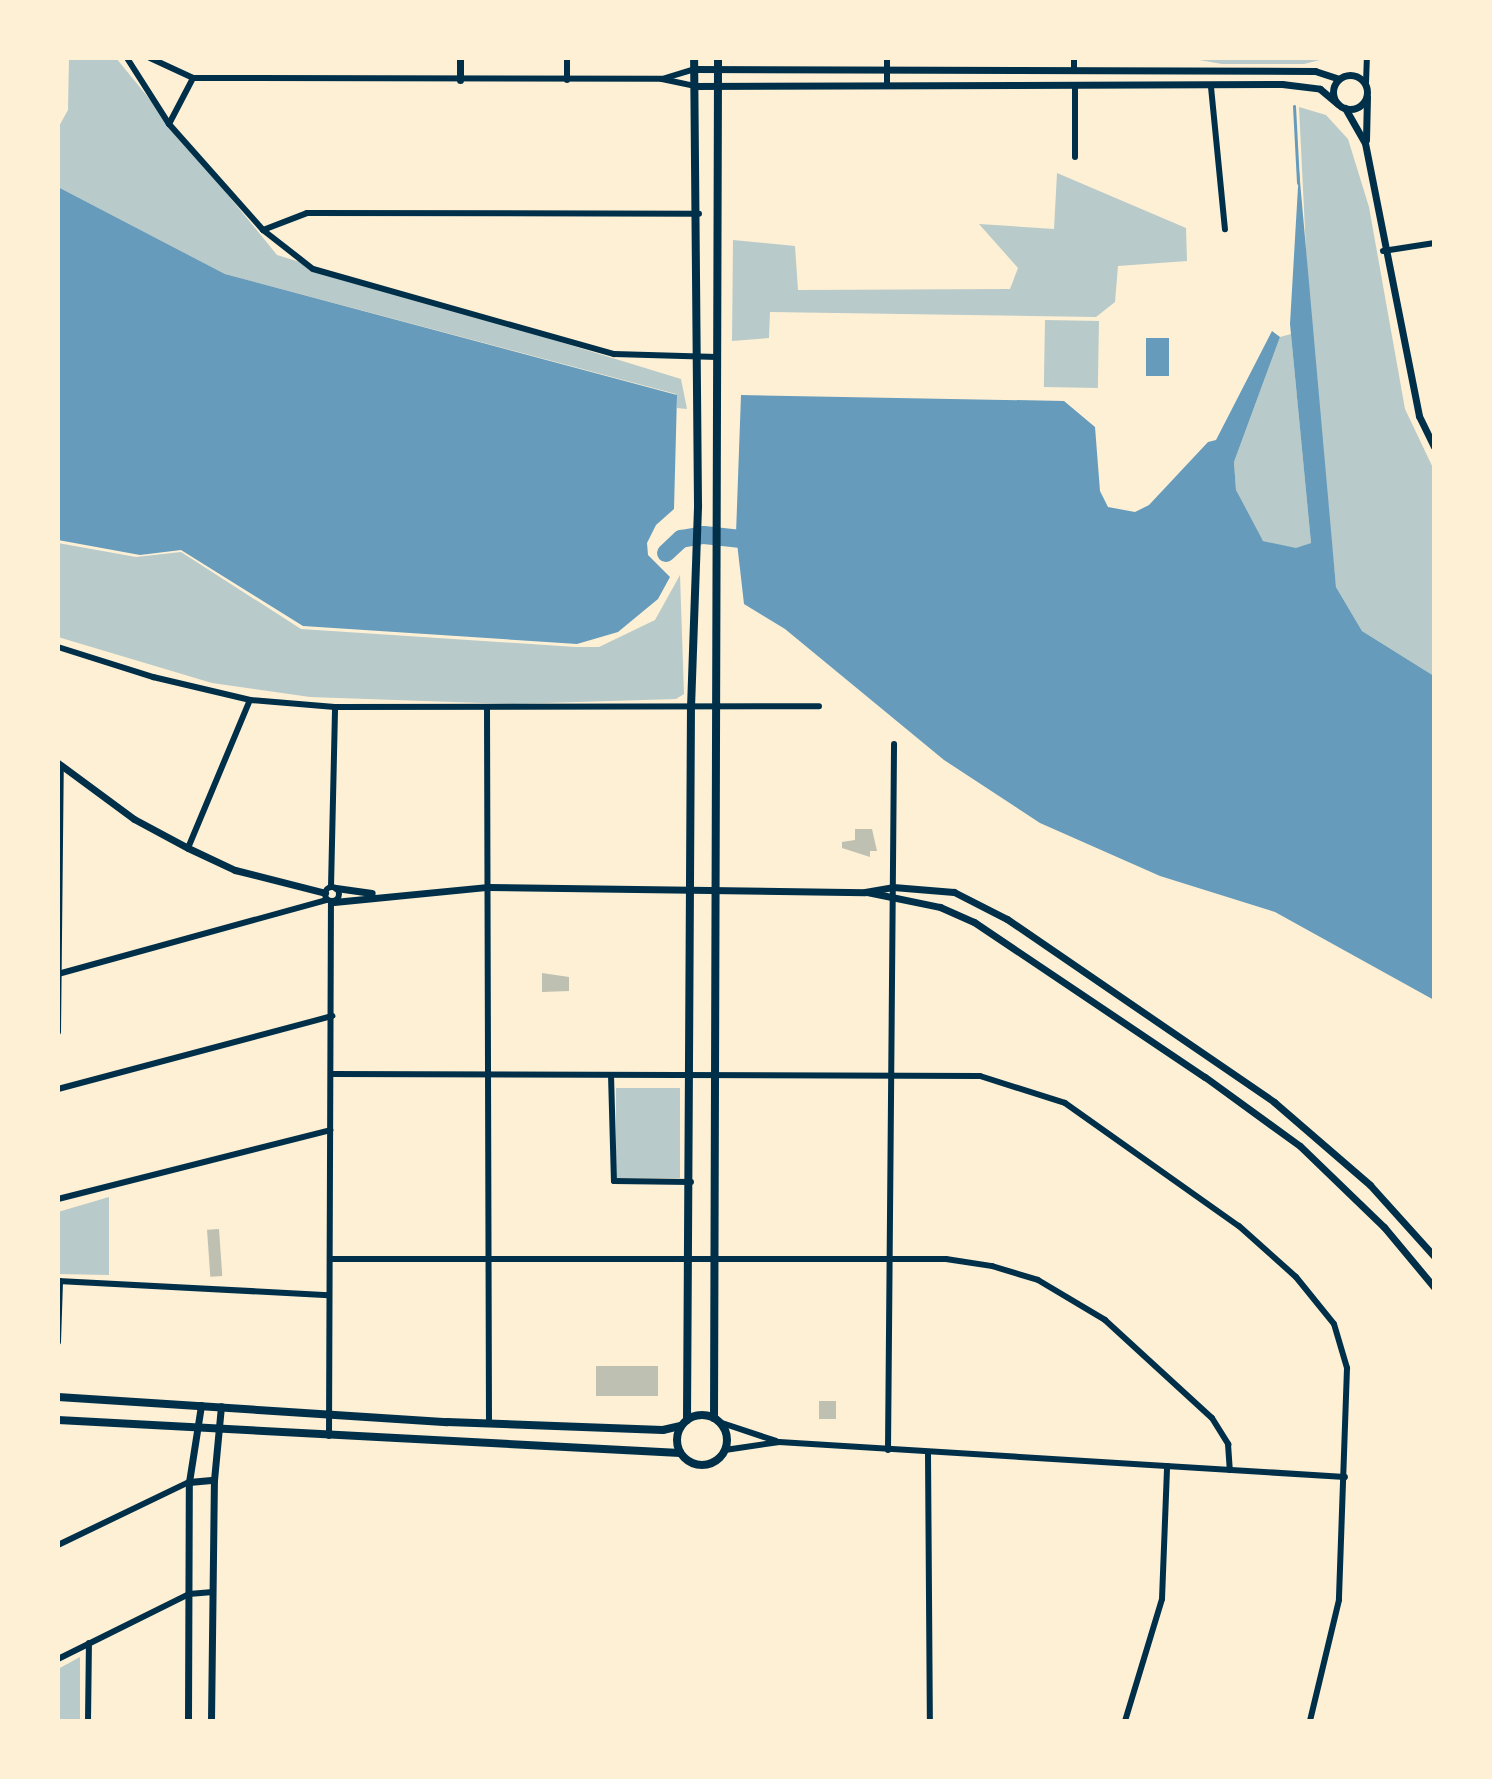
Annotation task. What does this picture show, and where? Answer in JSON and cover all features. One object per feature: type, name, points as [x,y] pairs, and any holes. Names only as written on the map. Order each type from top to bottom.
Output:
[{"type":"main road","points":[[680,1453],[677,1440],[684,1423],[692,1262],[691,708],[699,214],[694,58]]},
{"type":"main road","points":[[58,1420],[217,1426],[329,1436],[680,1453],[700,1465],[715,1462],[725,1450],[726,1435],[716,1420],[711,1262],[718,58]]},
{"type":"main road","points":[[58,1397],[489,1423],[684,1423],[716,1420]]},
{"type":"street","points":[[127,58],[169,124],[263,230],[313,269],[367,287],[614,354],[717,357]]},
{"type":"street","points":[[150,58],[193,78],[662,79],[694,86],[1075,88],[1302,85],[1320,89],[1342,106],[1356,108],[1367,96]]},
{"type":"street","points":[[460,58],[460,80]]},
{"type":"street","points":[[567,58],[567,80]]},
{"type":"street","points":[[887,58],[887,87]]},
{"type":"street","points":[[1074,58],[1074,71]]},
{"type":"street","points":[[1367,58],[1365,143],[1383,251],[1419,416],[1434,447]]},
{"type":"street","points":[[662,79],[694,69],[1315,71],[1339,79]]},
{"type":"street","points":[[1365,143],[1333,91],[1339,79],[1350,74],[1366,83]]},
{"type":"street","points":[[169,124],[193,78]]},
{"type":"street","points":[[1211,87],[1225,229]]},
{"type":"street","points":[[1075,88],[1075,157]]},
{"type":"street","points":[[263,230],[307,213],[699,214]]},
{"type":"street","points":[[1383,251],[1434,243]]},
{"type":"street","points":[[58,647],[153,677],[250,700],[335,707],[819,706]]},
{"type":"street","points":[[188,848],[250,700]]},
{"type":"street","points":[[329,1436],[331,895],[335,707]]},
{"type":"street","points":[[487,709],[489,1423]]},
{"type":"street","points":[[888,1450],[894,744]]},
{"type":"street","points":[[60,764],[134,819],[188,848],[235,870],[331,895],[382,895],[488,887],[865,892],[893,887],[943,890],[979,902],[1274,1102],[1370,1185],[1434,1256]]},
{"type":"street","points":[[58,1032],[60,764]]},
{"type":"street","points":[[940,907],[943,890]]},
{"type":"street","points":[[865,892],[940,907],[1009,943],[1145,1036],[1300,1146],[1354,1198],[1434,1287]]},
{"type":"street","points":[[58,973],[331,895],[382,895]]},
{"type":"street","points":[[58,1089],[332,1016]]},
{"type":"street","points":[[1145,1036],[1156,1021]]},
{"type":"street","points":[[331,1074],[980,1076],[1065,1103],[1239,1226],[1296,1277],[1334,1324],[1347,1368],[1339,1600],[1310,1721]]},
{"type":"street","points":[[611,1075],[614,1181],[692,1182]]},
{"type":"street","points":[[58,1199],[330,1130]]},
{"type":"street","points":[[1354,1198],[1370,1185]]},
{"type":"street","points":[[330,1259],[692,1262],[890,1259],[992,1266],[1038,1280],[1105,1320],[1212,1418],[1228,1444],[1230,1470]]},
{"type":"street","points":[[58,1342],[59,1281],[329,1295]]},
{"type":"street","points":[[188,1721],[189,1482],[201,1405]]},
{"type":"street","points":[[211,1721],[214,1480],[221,1406]]},
{"type":"street","points":[[716,1420],[779,1442]]},
{"type":"street","points":[[725,1450],[779,1442],[1345,1477]]},
{"type":"street","points":[[928,1453],[930,1721]]},
{"type":"street","points":[[1125,1721],[1162,1599],[1167,1466]]},
{"type":"street","points":[[58,1545],[189,1482],[214,1480]]},
{"type":"street","points":[[58,1659],[189,1594],[213,1592]]},
{"type":"street","points":[[88,1721],[89,1643]]},
{"type":"shaded area","points":[[69,58],[116,58],[277,255],[681,379],[687,409],[677,408],[676,394],[225,274],[58,187],[58,128],[68,110]]},
{"type":"shaded area","points":[[1188,58],[1328,58],[1304,64],[1222,64]]},
{"type":"shaded area","points":[[1299,107],[1326,115],[1348,139],[1369,207],[1405,409],[1434,470],[1434,676],[1362,631],[1336,587],[1310,333]]},
{"type":"shaded area","points":[[1057,173],[1186,228],[1187,261],[1118,266],[1115,302],[1096,317],[770,312],[769,338],[732,341],[733,240],[795,246],[798,290],[1010,289],[1018,268],[979,224],[1054,229]]},
{"type":"shaded area","points":[[1045,320],[1099,321],[1098,388],[1044,387]]},
{"type":"shaded area","points":[[1291,334],[1311,543],[1296,549],[1263,541],[1249,521],[1236,490],[1234,462],[1280,337]]},
{"type":"shaded area","points":[[58,543],[136,557],[181,552],[301,629],[576,647],[599,647],[655,620],[680,575],[684,694],[676,699],[513,704],[310,697],[212,683],[58,637]]},
{"type":"shaded area","points":[[616,1088],[680,1088],[680,1178],[616,1178]]},
{"type":"shaded area","points":[[109,1197],[109,1275],[58,1274],[58,1212]]},
{"type":"shaded area","points":[[80,1657],[80,1721],[58,1721],[58,1669]]},
{"type":"water","points":[[1299,170],[1336,587],[1362,631],[1434,676],[1434,1000],[1275,912],[1160,876],[1040,823],[944,760],[785,629],[744,604],[736,534],[741,395],[1064,401],[1095,427],[1100,491],[1108,507],[1135,512],[1149,505],[1208,442],[1216,440],[1272,331],[1280,337],[1234,462],[1236,490],[1263,541],[1296,548],[1311,543],[1290,324]]},
{"type":"water","points":[[58,187],[225,274],[677,395],[674,509],[656,525],[647,543],[648,555],[670,577],[658,599],[618,632],[577,644],[303,626],[181,550],[140,555],[58,540]]},
{"type":"water","points":[[1146,338],[1169,338],[1169,376],[1146,376]]},
{"type":"building","points":[[855,829],[872,829],[877,851],[870,851],[870,857],[842,848],[842,842],[855,840]]},
{"type":"building","points":[[542,973],[569,977],[569,991],[542,992]]},
{"type":"building","points":[[219,1229],[222,1276],[210,1277],[207,1230]]},
{"type":"building","points":[[596,1366],[658,1366],[658,1396],[596,1396]]},
{"type":"building","points":[[819,1401],[836,1401],[836,1419],[819,1419]]},
{"type":"waterway","points":[[1294,106],[1298,183]]},
{"type":"waterway","points":[[666,553],[681,539],[704,535],[760,541]]}]
